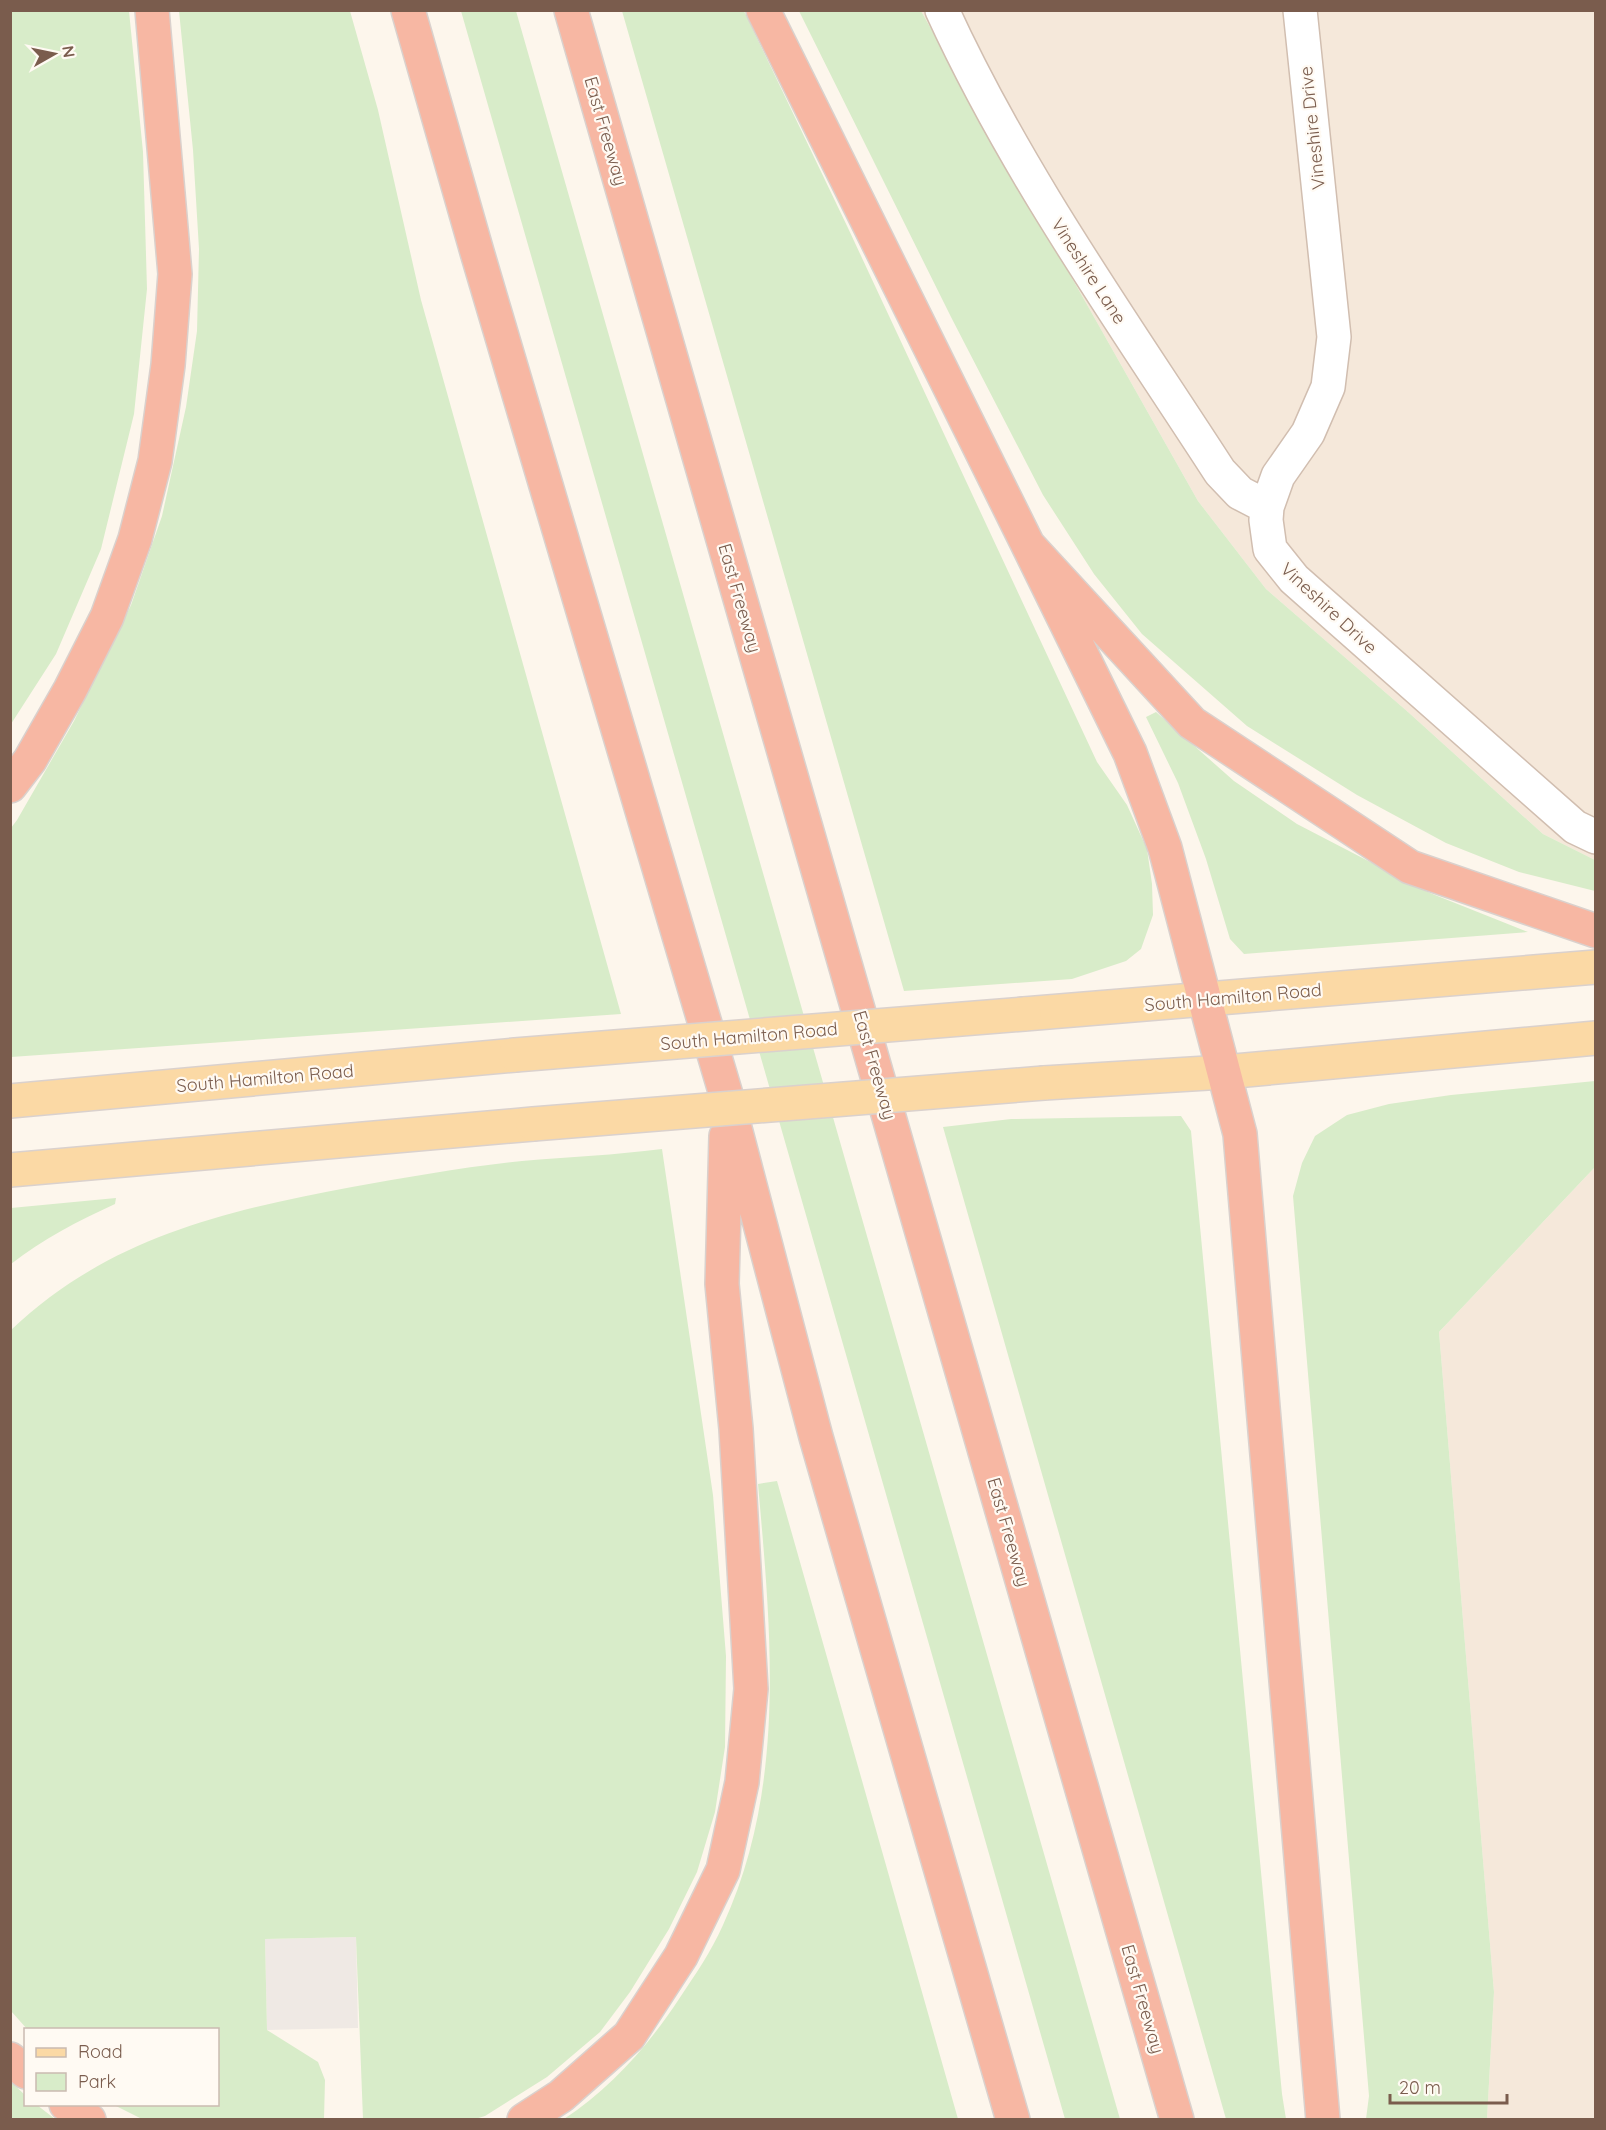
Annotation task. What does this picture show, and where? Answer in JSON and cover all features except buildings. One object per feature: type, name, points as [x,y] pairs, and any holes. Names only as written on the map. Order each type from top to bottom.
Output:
[{"type":"highway","points":[[10,786],[30,760],[108,617],[135,539],[155,461],[168,365],[175,274],[152,10]]},
{"type":"highway","points":[[408,10],[480,263],[727,1098],[816,1437],[1013,2120]]},
{"type":"highway","name":"East Freeway","points":[[571,10],[1177,2120]]},
{"type":"highway","points":[[763,10],[1130,753],[1165,848],[1240,1134],[1323,2120]]},
{"type":"highway","points":[[1028,545],[1192,723],[1410,867],[1596,931]]},
{"type":"highway","points":[[524,2120],[561,2096],[629,2036],[681,1956],[723,1870],[742,1782],[751,1689],[736,1429],[722,1284],[727,1098]]},
{"type":"highway","points":[[10,2059],[24,2070]]},
{"type":"highway","points":[[69,2106],[89,2120]]},
{"type":"main road","name":"South Hamilton Road","points":[[10,1101],[515,1056],[1596,967]]},
{"type":"main road","points":[[10,1170],[533,1124],[1044,1083],[1224,1072],[1596,1038]]},
{"type":"street","name":"Vineshire Lane","points":[[942,10],[962,54],[1047,205],[1220,472],[1240,493],[1267,507]]},
{"type":"street","name":"Vineshire Drive","points":[[1300,10],[1334,337],[1329,387],[1308,433],[1278,476],[1267,507],[1266,520],[1270,549],[1294,579],[1575,827],[1596,837]]},
{"type":"shaded area","points":[[921,11],[1595,11],[1595,860],[1543,834],[1408,712],[1266,589],[1198,501]]},
{"type":"shaded area","points":[[1595,1167],[1595,2119],[1487,2119],[1494,1992],[1439,1332]]},
{"type":"shaded area","points":[[356,1937],[358,2028],[267,2030],[265,1939]]},
{"type":"green space","points":[[11,10],[129,11],[143,152],[147,289],[134,414],[101,549],[56,654],[11,724]]},
{"type":"green space","points":[[179,11],[350,11],[378,110],[421,300],[621,1014],[11,1057],[11,828],[74,721],[131,605],[162,516],[186,407],[197,331],[199,249],[193,150]]},
{"type":"green space","points":[[461,11],[516,11],[1120,2119],[1065,2119]]},
{"type":"green space","points":[[622,11],[744,11],[848,228],[1097,762],[1127,805],[1147,849],[1152,884],[1153,915],[1141,949],[1126,961],[1072,979],[904,991]]},
{"type":"green space","points":[[799,11],[921,11],[1198,501],[1266,589],[1408,712],[1543,834],[1595,860],[1595,891],[1519,872],[1446,843],[1357,795],[1247,726],[1142,634],[1094,574],[1043,495],[951,317]]},
{"type":"green space","points":[[1156,712],[1234,781],[1297,824],[1430,893],[1528,932],[1244,954],[1230,939],[1206,859],[1178,783],[1146,717]]},
{"type":"green space","points":[[1595,1081],[1595,1167],[1439,1332],[1494,1992],[1487,2119],[1366,2119],[1369,2096],[1293,1196],[1302,1163],[1315,1136],[1347,1115],[1389,1104],[1451,1095]]},
{"type":"green space","points":[[1181,1116],[1191,1131],[1286,2119],[1226,2119],[943,1127],[1011,1119]]},
{"type":"green space","points":[[662,1149],[713,1495],[726,1656],[725,1747],[715,1812],[697,1872],[669,1929],[630,1992],[600,2032],[547,2077],[485,2116],[475,2119],[363,2119],[356,1937],[265,1939],[267,2030],[318,2062],[325,2080],[324,2119],[142,2119],[116,2106],[219,2106],[219,2028],[26,2028],[11,2011],[11,1330],[48,1298],[87,1272],[170,1233],[213,1219],[305,1196],[437,1172],[522,1161]]},
{"type":"green space","points":[[116,1198],[115,1204],[61,1231],[11,1264],[11,1208]]},
{"type":"green space","points":[[777,1481],[958,2119],[564,2119],[597,2094],[628,2065],[667,2016],[713,1945],[743,1872],[757,1818],[766,1763],[769,1708],[770,1652],[758,1484]]},
{"type":"green space","points":[[11,2082],[24,2094],[24,2106],[38,2106],[55,2119],[11,2119]]}]
